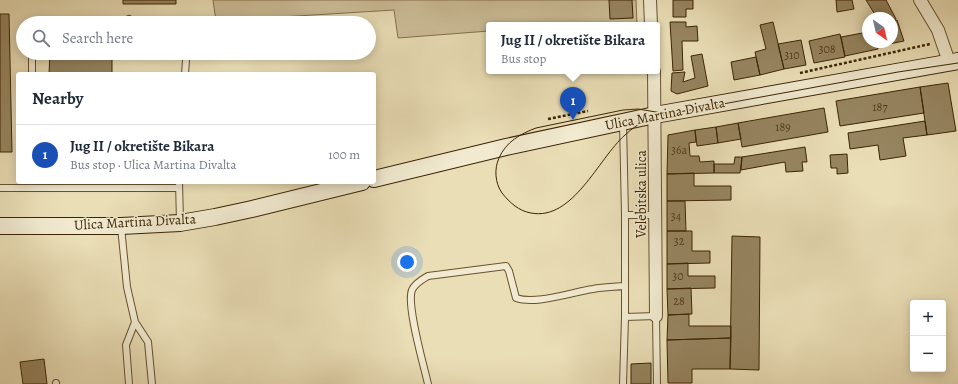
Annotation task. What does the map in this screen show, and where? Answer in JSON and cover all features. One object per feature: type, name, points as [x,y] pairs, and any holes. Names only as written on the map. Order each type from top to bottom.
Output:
[{"type":"street","points":[[650,0],[651,22]]},
{"type":"street","points":[[920,0],[954,62]]},
{"type":"street","name":"Ulica Martina Divalta","points":[[376,179],[506,147],[655,114],[954,62]]},
{"type":"street","name":"Velebitska ulica","points":[[654,74],[656,316]]},
{"type":"street","name":"Ulica Martina Divalta","points":[[0,226],[121,226],[180,223],[252,209],[354,184]]},
{"type":"lane","points":[[32,60],[32,72]]},
{"type":"lane","points":[[185,72],[186,60]]},
{"type":"lane","points":[[623,384],[625,318],[624,122]]},
{"type":"lane","points":[[0,188],[33,185],[179,185],[180,223]]},
{"type":"lane","points":[[625,215],[656,215]]},
{"type":"lane","points":[[121,226],[127,287],[135,322],[148,342],[152,384]]},
{"type":"lane","points":[[428,384],[411,307],[412,290],[418,282],[428,276],[506,266],[509,271],[516,298],[522,300],[555,297],[592,289],[624,286]]},
{"type":"lane","points":[[625,318],[656,316],[657,384]]},
{"type":"lane","points":[[130,384],[126,344],[135,322]]},
{"type":"path","points":[[798,73],[943,41]]},
{"type":"path","points":[[548,119],[588,111]]},
{"type":"shaded area","points":[[213,0],[636,0],[637,22],[486,22],[486,31],[398,38],[394,10],[297,16],[215,16]]},
{"type":"building","points":[[123,0],[176,0],[176,4],[123,4]]},
{"type":"building","points":[[609,0],[632,0],[633,18],[610,19]]},
{"type":"building","points":[[673,0],[693,0],[693,9],[686,9],[686,17],[673,17]]},
{"type":"building","points":[[836,0],[852,0],[854,9],[837,12]]},
{"type":"building","points":[[866,0],[886,0],[892,12],[873,12]]},
{"type":"building","points":[[0,14],[9,14],[12,152],[0,152]]},
{"type":"building","points":[[670,22],[686,22],[686,27],[697,26],[698,41],[682,41],[683,70],[673,71]]},
{"type":"building","points":[[773,22],[784,69],[760,75],[755,52],[766,49],[760,25]]},
{"type":"building","points":[[898,23],[904,41],[898,42]]},
{"type":"building","points":[[862,33],[862,48],[878,49],[845,56],[841,37]]},
{"type":"building","points":[[840,34],[845,57],[814,63],[809,41]]},
{"type":"building","points":[[801,40],[806,65],[784,69],[778,44]]},
{"type":"building","points":[[702,54],[708,86],[677,94],[671,91],[672,73],[685,72],[683,82],[695,78],[691,56]]},
{"type":"building","points":[[756,57],[760,75],[734,80],[731,62]]},
{"type":"building","points":[[50,60],[112,60],[112,72],[49,72]]},
{"type":"building","points":[[948,83],[956,131],[927,135],[920,87]]},
{"type":"building","points":[[920,87],[924,113],[840,126],[836,101]]},
{"type":"building","points":[[824,108],[828,132],[742,147],[738,123]]},
{"type":"building","points":[[925,121],[927,135],[903,138],[906,156],[880,160],[878,145],[850,149],[848,133]]},
{"type":"building","points":[[738,123],[741,139],[718,143],[716,127]]},
{"type":"building","points":[[716,127],[718,143],[697,146],[695,130]]},
{"type":"building","points":[[695,130],[696,142],[689,143],[690,156],[699,156],[700,162],[714,161],[714,173],[667,174],[668,135]]},
{"type":"building","points":[[805,147],[807,162],[802,162],[803,171],[786,172],[785,162],[741,170],[742,157]]},
{"type":"building","points":[[847,154],[848,173],[837,174],[837,168],[831,168],[830,155]]},
{"type":"building","points":[[735,157],[742,157],[740,173],[714,173],[714,164],[734,164]]},
{"type":"building","points":[[694,173],[694,186],[731,186],[731,200],[667,201],[667,174]]},
{"type":"building","points":[[667,201],[685,201],[686,231],[667,231]]},
{"type":"building","points":[[667,231],[692,231],[692,251],[710,251],[710,263],[667,264]]},
{"type":"building","points":[[732,236],[760,237],[759,370],[730,369]]},
{"type":"building","points":[[688,263],[688,276],[715,276],[715,288],[667,289],[667,264]]},
{"type":"building","points":[[691,288],[692,314],[668,315],[667,289]]},
{"type":"building","points":[[689,314],[689,326],[731,326],[731,338],[667,340],[668,315]]},
{"type":"building","points":[[731,338],[730,369],[692,369],[692,383],[668,383],[667,340]]},
{"type":"building","points":[[44,359],[47,384],[23,384],[20,362]]},
{"type":"building","points":[[651,363],[651,384],[631,384],[631,364]]},
{"type":"tram line","points":[[668,114],[638,109],[623,110],[530,130],[514,139],[502,152],[496,167],[498,185],[505,197],[519,208],[531,213],[546,213],[560,208],[572,198],[584,186],[625,135],[635,127],[655,117],[898,72],[958,63]]},
{"type":"place","name":"Jug II / okretište Bikara","points":[[573,120]]}]
